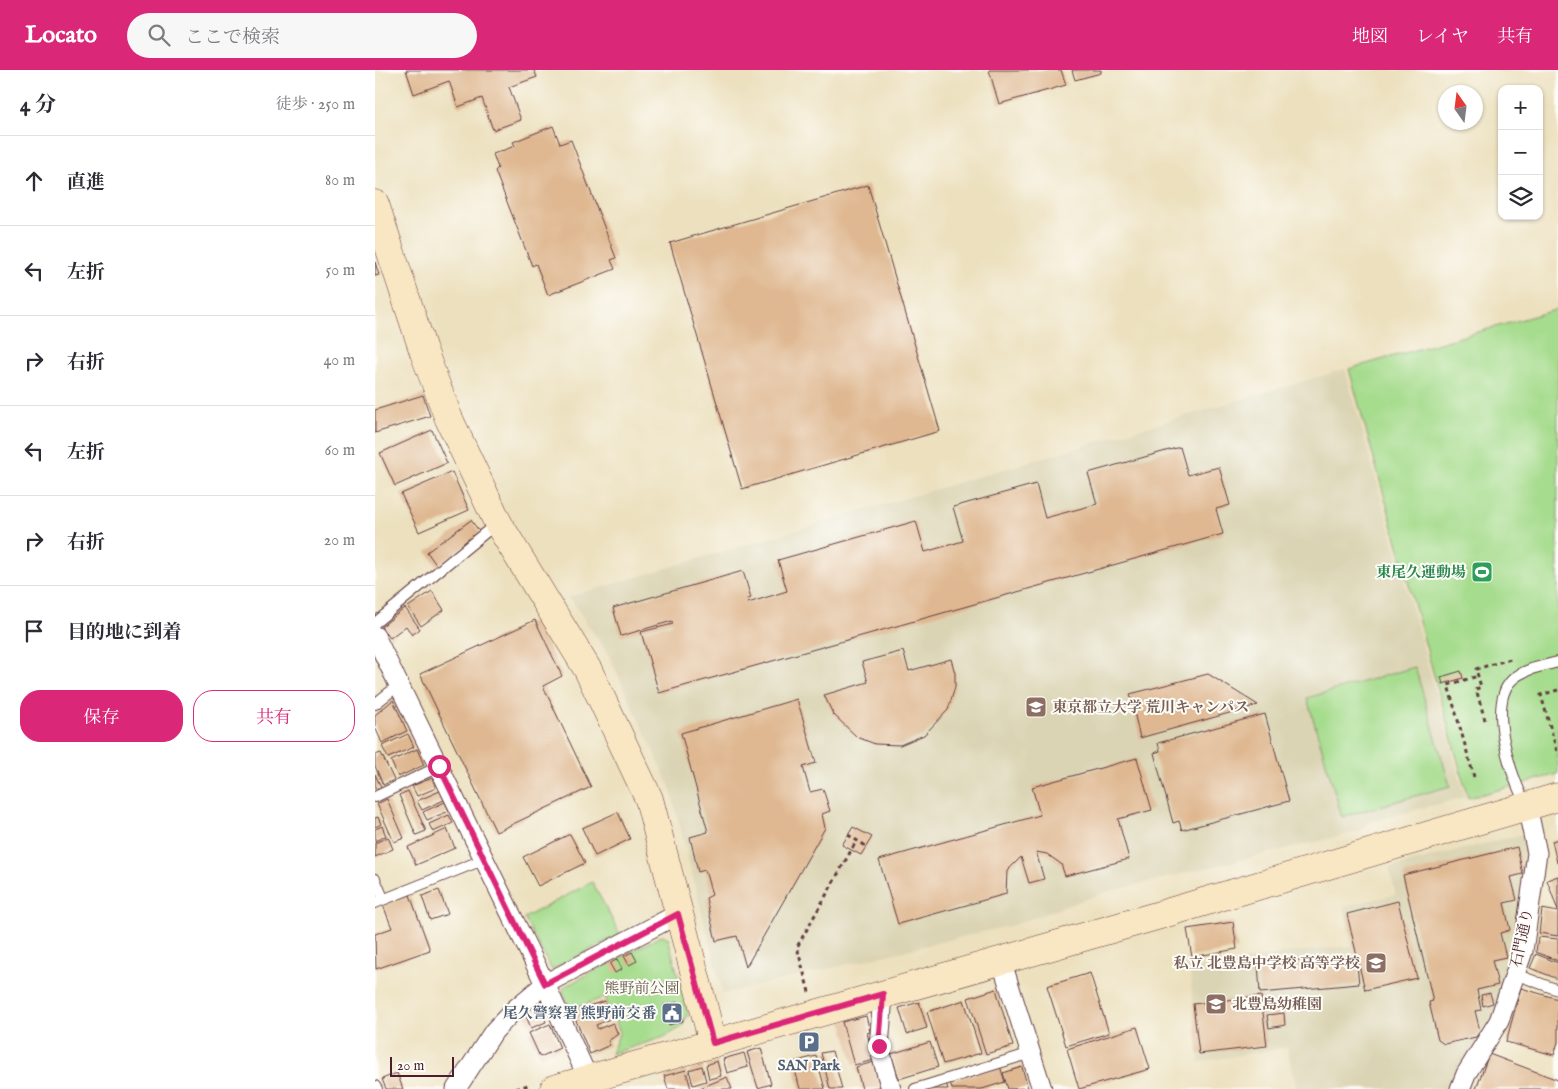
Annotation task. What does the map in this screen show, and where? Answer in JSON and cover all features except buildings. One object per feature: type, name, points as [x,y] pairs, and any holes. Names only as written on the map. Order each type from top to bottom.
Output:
[{"type":"street","points":[[376,213],[434,382],[498,523],[588,670],[649,799],[713,1043]]},
{"type":"street","points":[[376,643],[400,684],[545,984],[591,1084]]},
{"type":"street","points":[[554,1089],[591,1084],[713,1043],[1558,797]]},
{"type":"street","name":"石門通り","points":[[1460,1089],[1466,1074],[1499,1021],[1523,951],[1537,853],[1527,806]]},
{"type":"street","points":[[455,1089],[494,1031],[515,1009],[545,984],[678,914]]},
{"type":"street","points":[[1001,960],[1042,1089]]},
{"type":"street","points":[[883,994],[879,1046],[891,1089]]},
{"type":"lane","points":[[375,623],[498,523]]},
{"type":"lane","points":[[1527,806],[1518,791],[1501,729],[1499,713],[1501,698],[1512,680],[1533,669],[1558,662]]},
{"type":"lane","points":[[375,704],[400,684]]},
{"type":"lane","points":[[375,797],[439,766]]},
{"type":"lane","points":[[375,879],[379,901],[485,859]]},
{"type":"lane","points":[[1515,974],[1558,990]]},
{"type":"lane","points":[[915,1089],[1031,1053]]},
{"type":"path","points":[[1474,777],[1448,685],[1478,676]]},
{"type":"path","points":[[1558,690],[1541,695],[1558,755]]},
{"type":"path","points":[[848,835],[866,846]]},
{"type":"path","points":[[809,993],[797,947],[857,840]]},
{"type":"shaded area","name":"東京都立大学 荒川キャンパス","points":[[1345,369],[1465,797],[1367,823],[1361,831],[1106,892],[1016,924],[723,994],[670,787],[609,655],[569,597]]},
{"type":"shaded area","name":"私立 北豊島中学校 高等学校","points":[[1523,834],[1530,868],[1519,952],[1492,1022],[1451,1089],[1297,1089],[1287,1047],[1199,1062],[1190,972],[1286,953],[1352,946],[1344,907],[1396,894],[1389,868]]},
{"type":"green space","name":"東尾久運動場","points":[[1558,309],[1558,774],[1468,798],[1349,369]]},
{"type":"green space","points":[[1415,667],[1450,786],[1342,817],[1307,698]]},
{"type":"green space","points":[[592,882],[620,934],[552,970],[524,918]]},
{"type":"green space","name":"熊野前公園","points":[[663,935],[668,938],[688,1014],[682,1027],[664,1037],[611,1054],[620,1032],[605,997],[570,1010],[563,992],[564,987]]},
{"type":"place","name":"東尾久運動場","points":[[1482,572]]},
{"type":"place","name":"東京都立大学 荒川キャンパス","points":[[1036,707]]},
{"type":"place","name":"私立 北豊島中学校 高等学校","points":[[1376,963]]},
{"type":"place","name":"北豊島幼稚園","points":[[1216,1004]]},
{"type":"place","name":"尾久警察署 熊野前交番","points":[[672,1013]]},
{"type":"place","name":"SAN Park","points":[[809,1042]]},
{"type":"route","points":[[439,766],[545,984],[678,914],[713,1043],[743,1036],[883,994],[879,1046]]}]
